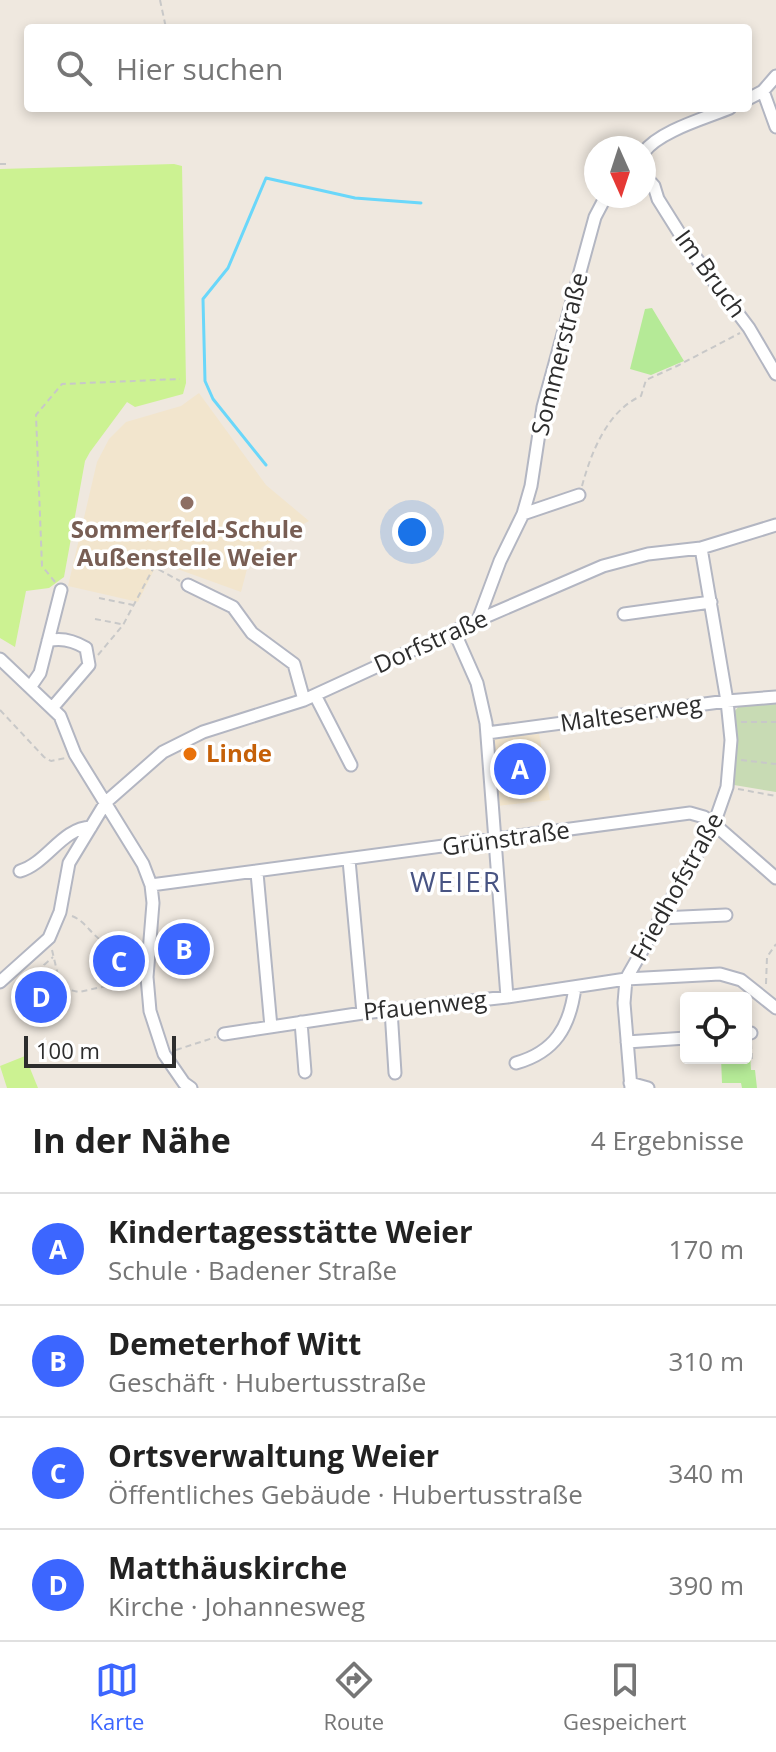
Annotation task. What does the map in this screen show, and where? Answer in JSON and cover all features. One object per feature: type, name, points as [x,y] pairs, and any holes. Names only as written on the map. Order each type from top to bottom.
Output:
[{"type":"street","points":[[752,97],[763,91],[776,76]]},
{"type":"street","points":[[763,91],[776,127]]},
{"type":"street","points":[[656,141],[677,129],[720,112]]},
{"type":"street","name":"Im Bruch","points":[[656,192],[690,250],[749,328],[776,374]]},
{"type":"street","name":"Sommerstraße","points":[[478,620],[500,561],[523,514],[531,486],[543,407],[600,208]]},
{"type":"street","points":[[523,514],[579,495]]},
{"type":"street","name":"Dorfstraße","points":[[49,938],[60,912],[69,863],[106,802],[163,752],[182,741],[304,700],[603,566],[648,554],[701,548],[776,525]]},
{"type":"street","name":"Friedhofstraße","points":[[648,1088],[630,1085],[624,1003],[626,979],[714,824],[727,787],[727,701],[701,548]]},
{"type":"street","points":[[188,585],[233,607],[252,633],[294,664],[304,700]]},
{"type":"street","points":[[31,686],[40,673],[61,590]]},
{"type":"street","points":[[624,614],[711,602]]},
{"type":"street","points":[[454,631],[477,683],[487,733],[507,997]]},
{"type":"street","points":[[48,641],[62,639],[86,648],[89,665],[53,707]]},
{"type":"street","points":[[0,659],[60,716],[75,754],[143,864],[151,885],[153,903],[147,977],[150,1011],[164,1054],[185,1086]]},
{"type":"street","points":[[315,695],[351,765]]},
{"type":"street","name":"Malteserweg","points":[[487,733],[776,697]]},
{"type":"street","name":"Grünstraße","points":[[151,885],[690,813],[714,824]]},
{"type":"street","points":[[714,824],[776,878]]},
{"type":"street","points":[[20,871],[33,867],[79,827],[91,827]]},
{"type":"street","points":[[349,860],[363,1013]]},
{"type":"street","points":[[257,873],[271,1027]]},
{"type":"street","points":[[661,918],[726,915]]},
{"type":"street","points":[[0,982],[49,938]]},
{"type":"street","name":"Pfauenweg","points":[[224,1034],[626,979],[720,974],[741,980],[776,1008]]},
{"type":"street","points":[[516,1063],[537,1057],[558,1038],[572,1012],[575,987]]},
{"type":"street","points":[[391,1010],[395,1073]]},
{"type":"street","points":[[301,1022],[305,1072]]},
{"type":"street","points":[[627,1042],[680,1038]]},
{"type":"path","points":[[160,0],[165,24]]},
{"type":"path","points":[[0,164],[9,164]]},
{"type":"path","points":[[579,495],[589,458],[613,418],[629,402],[641,396],[646,380],[749,328]]},
{"type":"path","points":[[61,590],[42,566],[36,415],[62,384],[180,379]]},
{"type":"path","points":[[89,665],[123,625],[154,567],[188,585]]},
{"type":"path","points":[[99,598],[134,605]]},
{"type":"path","points":[[95,619],[123,625]]},
{"type":"path","points":[[0,710],[44,757],[51,761],[75,754]]},
{"type":"path","points":[[740,722],[776,722]]},
{"type":"path","points":[[729,759],[776,764]]},
{"type":"path","points":[[727,787],[776,796]]},
{"type":"path","points":[[60,912],[81,919],[102,941]]},
{"type":"path","points":[[49,938],[61,988],[79,992],[147,977]]},
{"type":"path","points":[[120,946],[148,948]]},
{"type":"path","points":[[43,975],[44,965],[54,957]]},
{"type":"path","points":[[164,1054],[224,1034]]},
{"type":"shaded area","name":"Sommerfeld-Schule Außenstelle Weier","points":[[199,393],[266,485],[309,521],[262,547],[247,569],[241,592],[158,562],[138,602],[68,586],[97,462],[109,439],[126,422],[181,406]]},
{"type":"shaded area","points":[[539,733],[550,800],[497,806],[492,739]]},
{"type":"green space","points":[[182,166],[186,383],[183,394],[135,407],[127,402],[90,452],[85,461],[64,577],[49,588],[26,591],[15,647],[0,638],[0,169]]},
{"type":"green space","points":[[652,308],[684,361],[651,375],[630,369],[645,309]]},
{"type":"green space","points":[[776,704],[776,792],[734,785],[737,739],[734,712],[739,706]]},
{"type":"green space","points":[[25,1056],[38,1088],[7,1088],[0,1066]]},
{"type":"green space","points":[[721,1064],[751,1064],[751,1070],[755,1070],[757,1088],[742,1088],[741,1083],[722,1083]]},
{"type":"waterway","points":[[266,465],[213,399],[205,381],[203,299],[228,268],[266,178],[355,198],[421,203]]},
{"type":"place","name":"Sommerfeld-Schule Außenstelle Weier","points":[[187,503]]},
{"type":"place","name":"Linde","points":[[190,754]]},
{"type":"place","name":"Kindertagesstätte Weier","points":[[520,769]]},
{"type":"place","name":"Demeterhof Witt","points":[[184,949]]},
{"type":"place","name":"Ortsverwaltung Weier","points":[[119,961]]},
{"type":"place","name":"Matthäuskirche","points":[[41,997]]},
{"type":"district","name":"WEIER","points":[[456,882]]}]
